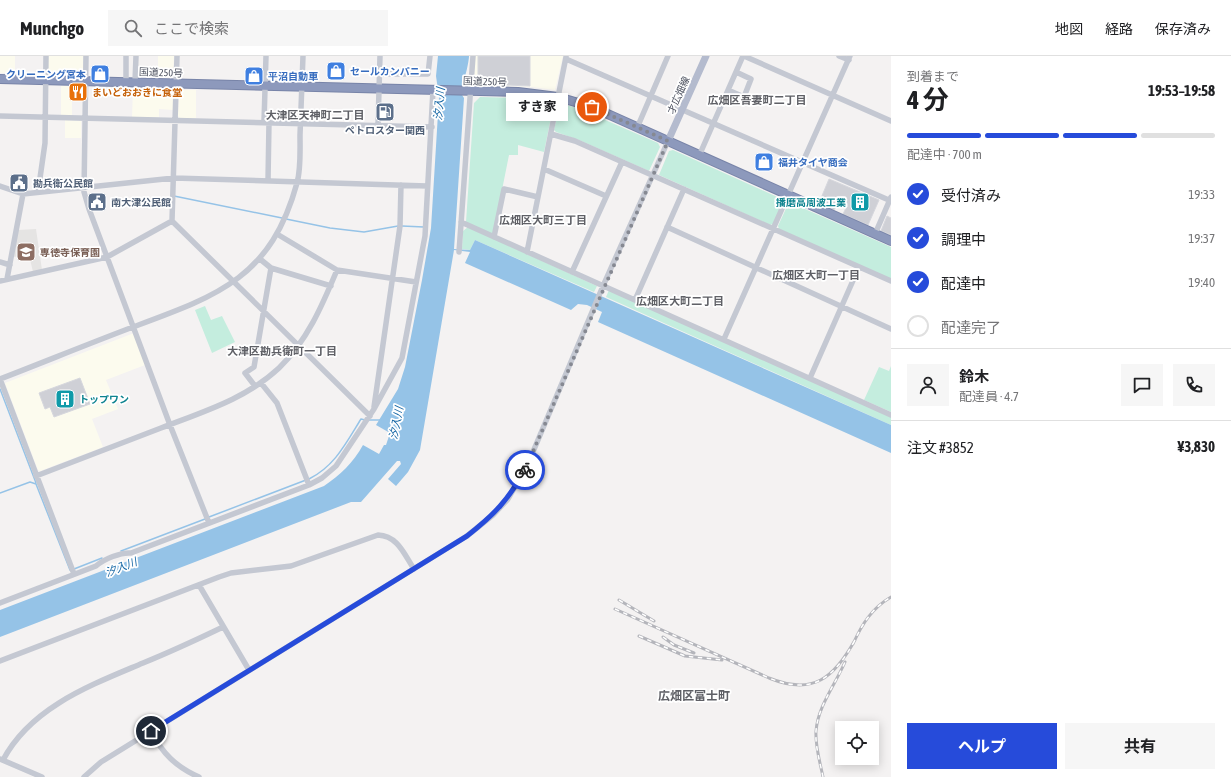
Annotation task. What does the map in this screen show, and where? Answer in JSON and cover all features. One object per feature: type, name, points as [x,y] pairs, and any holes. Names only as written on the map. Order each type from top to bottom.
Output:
[{"type":"highway","name":"国道250号","points":[[0,79],[518,92],[558,96],[592,107],[891,241]]},
{"type":"main road","name":"才広畑線","points":[[668,141],[706,56]]},
{"type":"street","points":[[38,192],[45,143],[46,56]]},
{"type":"street","points":[[86,56],[84,186],[89,209],[170,425],[209,522]]},
{"type":"street","points":[[126,56],[126,81]]},
{"type":"street","points":[[135,82],[136,56]]},
{"type":"street","points":[[177,56],[172,221],[370,416]]},
{"type":"street","points":[[266,56],[265,85],[268,181]]},
{"type":"street","points":[[74,574],[0,379],[133,327],[175,313],[208,298],[234,282],[260,259],[277,234],[286,217],[298,182],[303,56]]},
{"type":"street","points":[[378,125],[380,56]]},
{"type":"street","points":[[379,74],[428,74],[430,56]]},
{"type":"street","points":[[459,250],[473,56]]},
{"type":"street","points":[[637,128],[668,56]]},
{"type":"street","points":[[699,156],[744,56],[891,121]]},
{"type":"street","points":[[724,339],[849,58],[839,56]]},
{"type":"street","points":[[527,252],[566,58],[713,124],[890,200],[875,234]]},
{"type":"street","points":[[736,72],[751,79],[744,97]]},
{"type":"street","points":[[0,603],[106,560],[125,553],[131,553],[309,485],[322,478],[336,466],[370,416],[402,358],[425,236],[433,90]]},
{"type":"street","points":[[728,90],[752,101]]},
{"type":"street","points":[[0,116],[432,127]]},
{"type":"street","points":[[551,134],[575,141],[891,281]]},
{"type":"street","points":[[84,777],[101,762],[467,536],[493,515],[508,499],[527,466],[603,286],[668,141]]},
{"type":"street","points":[[572,272],[622,162]]},
{"type":"street","points":[[544,169],[606,196]]},
{"type":"street","points":[[0,186],[23,194],[84,186],[174,178],[428,186]]},
{"type":"street","points":[[374,409],[400,226],[401,185]]},
{"type":"street","points":[[494,237],[504,189],[538,197]]},
{"type":"street","points":[[635,300],[684,189]]},
{"type":"street","points":[[7,279],[23,194]]},
{"type":"street","points":[[0,280],[107,257],[172,221]]},
{"type":"street","points":[[461,222],[891,415]]},
{"type":"street","points":[[667,227],[891,329]]},
{"type":"street","points":[[277,234],[337,270],[416,282]]},
{"type":"street","points":[[260,259],[270,268],[331,286]]},
{"type":"street","points":[[0,262],[10,265]]},
{"type":"street","points":[[810,378],[859,267]]},
{"type":"street","points":[[255,386],[245,373],[254,367],[270,268]]},
{"type":"street","points":[[36,476],[221,405],[261,383],[279,368],[298,346],[320,312],[337,270]]},
{"type":"street","points":[[261,383],[277,403],[309,485]]},
{"type":"street","points":[[0,661],[231,573],[291,566],[378,535],[385,535],[397,542],[414,569]]},
{"type":"street","points":[[198,585],[249,670]]},
{"type":"street","points":[[42,777],[2,759],[28,728],[64,699],[223,627]]},
{"type":"street","points":[[151,731],[156,742],[169,759],[182,769],[199,777]]},
{"type":"shaded area","points":[[0,56],[15,56],[15,73],[0,73]]},
{"type":"shaded area","points":[[47,56],[83,56],[83,74],[48,74]]},
{"type":"shaded area","points":[[158,56],[174,56],[173,76],[158,76]]},
{"type":"shaded area","points":[[475,56],[563,56],[555,90],[532,87],[480,85],[473,79]]},
{"type":"shaded area","points":[[61,86],[83,86],[83,98],[72,98],[72,115],[61,115]]},
{"type":"shaded area","points":[[133,88],[173,89],[173,110],[159,109],[159,117],[132,117]]},
{"type":"shaded area","points":[[179,90],[196,90],[196,118],[180,118],[178,116]]},
{"type":"shaded area","points":[[65,120],[81,121],[81,138],[65,138]]},
{"type":"shaded area","name":"専徳寺保育園","points":[[36,229],[42,270],[33,272],[29,255],[13,257],[18,230]]},
{"type":"shaded area","points":[[134,333],[145,365],[106,380],[118,409],[92,419],[103,447],[40,471],[38,470],[5,383]]},
{"type":"green space","points":[[480,97],[524,98],[553,102],[544,152],[518,145],[518,155],[509,155],[493,235],[466,222],[474,103]]},
{"type":"green space","points":[[560,103],[580,109],[658,143],[660,147],[649,171],[579,140],[556,132],[554,130]]},
{"type":"green space","points":[[673,150],[784,200],[773,224],[770,225],[659,175],[669,151]]},
{"type":"green space","points":[[789,202],[891,247],[891,279],[779,229],[778,226]]},
{"type":"green space","points":[[468,227],[597,286],[594,292],[475,240],[470,250],[462,249],[463,231]]},
{"type":"green space","points":[[609,290],[891,416],[891,425],[606,297]]},
{"type":"green space","points":[[205,306],[211,320],[222,316],[235,342],[212,353],[195,310]]},
{"type":"green space","points":[[891,366],[891,412],[864,400],[879,367],[889,371]]},
{"type":"water","name":"汐入川","points":[[438,56],[469,56],[467,70],[462,84],[462,95],[464,98],[454,249],[470,250],[475,240],[891,425],[891,453],[598,322],[602,312],[587,305],[578,304],[571,310],[465,263],[470,252],[454,250],[420,450],[408,472],[396,486],[388,479],[401,464],[400,461],[397,461],[361,502],[351,502],[0,637],[0,610],[324,486],[346,468],[363,445],[379,454],[384,445],[386,445],[390,433],[376,425],[398,389],[405,367],[431,228],[439,97],[436,76]]},
{"type":"building","points":[[478,56],[530,56],[530,86],[482,84],[478,80]]},
{"type":"building","name":"播磨高周波工業","points":[[829,179],[879,200],[868,225],[843,214],[848,204],[839,200],[834,210],[819,203]]},
{"type":"building","name":"南大津公民館","points":[[101,197],[104,204],[93,208],[91,200]]},
{"type":"building","points":[[887,216],[891,218],[891,235],[881,231]]},
{"type":"building","name":"トップワン","points":[[80,378],[90,404],[54,417],[50,407],[45,409],[39,393]]},
{"type":"waterway","points":[[174,196],[282,218]]},
{"type":"waterway","points":[[286,219],[330,228],[364,232],[398,226]]},
{"type":"waterway","points":[[402,226],[424,227]]},
{"type":"waterway","points":[[0,389],[36,483]]},
{"type":"waterway","points":[[309,479],[318,474],[333,461],[361,419],[365,420]]},
{"type":"waterway","points":[[369,420],[381,420]]},
{"type":"waterway","points":[[209,517],[306,480]]},
{"type":"waterway","points":[[0,493],[30,482],[36,484],[70,570]]},
{"type":"waterway","points":[[121,551],[205,519]]},
{"type":"waterway","points":[[74,569],[102,558]]},
{"type":"railway","points":[[853,644],[868,617],[878,606],[891,597]]},
{"type":"railway","points":[[619,600],[654,621]]},
{"type":"railway","points":[[615,609],[769,678],[784,683],[798,685],[810,684],[821,680],[830,673],[839,664],[855,640]]},
{"type":"railway","points":[[639,636],[685,656],[722,660]]},
{"type":"railway","points":[[663,637],[674,645],[694,653]]},
{"type":"railway","points":[[823,777],[816,742],[817,722],[823,704],[845,662]]},
{"type":"way so far","points":[[525,470],[603,286],[668,141],[592,107]]},
{"type":"place","name":"セールカンパニー","points":[[336,71]]},
{"type":"place","name":"クリーニング宮本","points":[[100,74]]},
{"type":"place","name":"平沼自動車","points":[[254,76]]},
{"type":"place","name":"まいどおおきに食堂","points":[[78,92]]},
{"type":"place","name":"すき家","points":[[592,107]]},
{"type":"place","name":"ペトロスター関西","points":[[385,112]]},
{"type":"place","name":"福井タイヤ商会","points":[[764,162]]},
{"type":"place","name":"勘兵衛公民館","points":[[19,183]]},
{"type":"place","name":"南大津公民館","points":[[97,202]]},
{"type":"place","name":"播磨高周波工業","points":[[860,202]]},
{"type":"place","name":"専徳寺保育園","points":[[26,252]]},
{"type":"place","name":"トップワン","points":[[65,399]]},
{"type":"district","name":"広畑区吾妻町二丁目","points":[[757,100]]},
{"type":"district","name":"大津区天神町二丁目","points":[[315,115]]},
{"type":"district","name":"広畑区大町三丁目","points":[[543,220]]},
{"type":"district","name":"広畑区大町一丁目","points":[[816,275]]},
{"type":"district","name":"広畑区大町二丁目","points":[[680,301]]},
{"type":"district","name":"大津区勘兵衛町一丁目","points":[[282,351]]},
{"type":"district","name":"広畑区富士町","points":[[694,696]]},
{"type":"route","points":[[151,731],[467,536],[493,515],[508,499],[525,470]]}]
